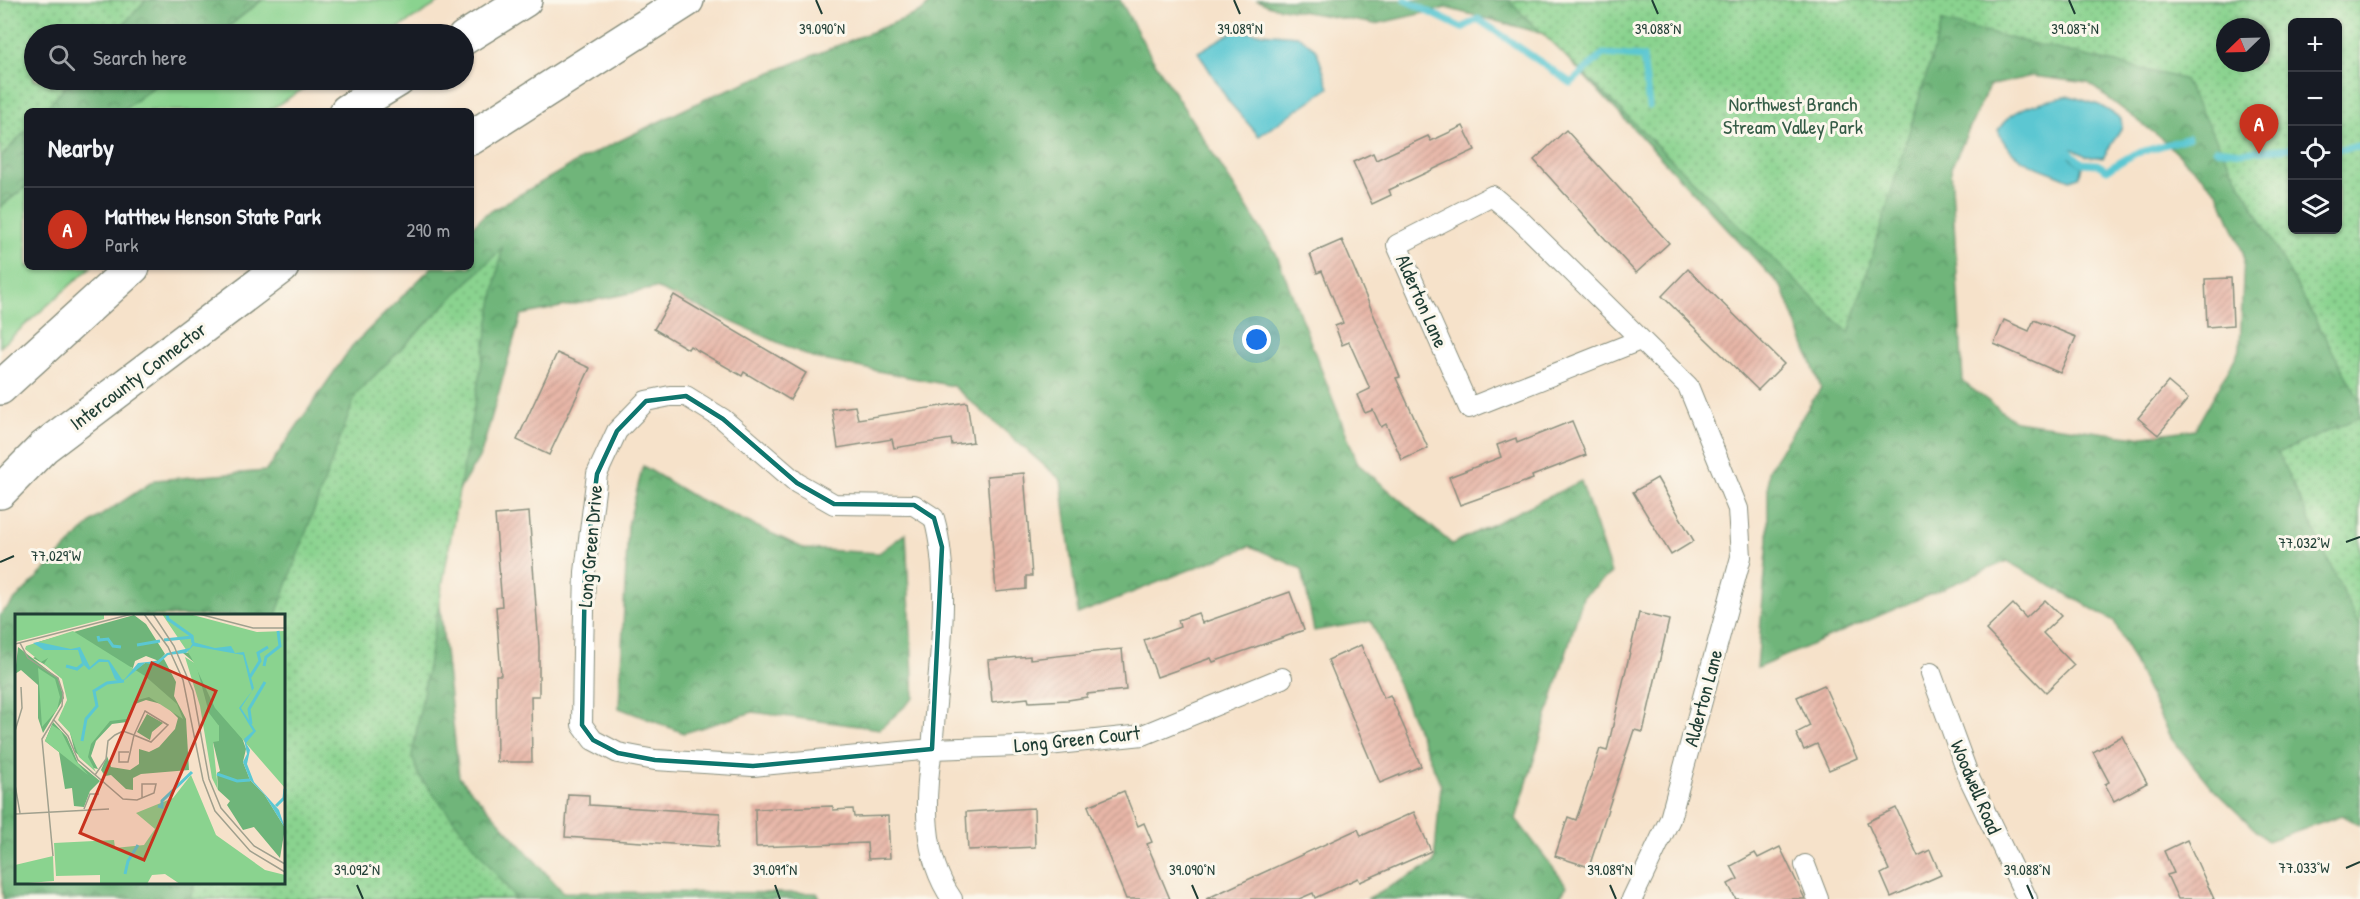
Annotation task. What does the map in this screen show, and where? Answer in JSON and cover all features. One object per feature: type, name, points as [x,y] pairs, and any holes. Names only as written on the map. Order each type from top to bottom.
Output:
[{"type":"highway","points":[[474,32],[525,0]]},
{"type":"highway","points":[[474,136],[687,0]]},
{"type":"highway","points":[[352,108],[382,90]]},
{"type":"highway","points":[[0,388],[130,270]]},
{"type":"highway","name":"Intercounty Connector","points":[[0,492],[44,447],[278,270]]},
{"type":"street","name":"Alderton Lane","points":[[1632,899],[1670,819],[1741,557],[1738,509],[1688,386],[1518,218],[1492,196],[1397,245],[1469,408],[1640,340]]},
{"type":"street","name":"Long Green Drive","points":[[933,749],[753,766],[655,760],[618,753],[593,740],[582,724],[583,651],[585,572],[597,474],[617,431],[646,401],[670,396],[686,396],[723,419],[796,483],[834,504],[914,505],[934,518],[942,547],[941,615],[933,749],[926,787],[931,854],[952,899]]},
{"type":"street","name":"Woodwell Road","points":[[1931,673],[1970,780],[2027,899]]},
{"type":"street","name":"Long Green Court","points":[[933,749],[1048,745],[1143,735],[1282,678]]},
{"type":"street","points":[[1804,865],[1818,899]]},
{"type":"highlighted area","points":[[686,396],[723,419],[797,483],[834,504],[914,505],[934,518],[942,547],[932,749],[753,766],[655,760],[618,753],[593,740],[582,725],[585,572],[597,474],[617,431],[646,401]]},
{"type":"green space","points":[[0,0],[262,0],[232,24],[24,24],[24,90],[149,90],[126,108],[24,108],[24,188],[0,207]]},
{"type":"green space","points":[[0,0],[146,0],[123,24],[24,24],[24,90],[63,90],[46,108],[24,108],[24,132],[0,158]]},
{"type":"green space","points":[[262,0],[443,0],[405,24],[232,24]]},
{"type":"green space","points":[[933,0],[1120,0],[1151,56],[1276,253],[1358,464],[1452,544],[1581,481],[1611,573],[1583,597],[1516,819],[1567,886],[1558,899],[1367,899],[1434,863],[1441,785],[1371,621],[1314,631],[1302,569],[1250,546],[1078,614],[1061,480],[953,386],[813,358],[656,288],[521,315],[481,454],[432,535],[459,777],[563,892],[817,893],[821,899],[3,899],[0,860],[0,615],[94,520],[155,480],[266,471],[352,346],[429,270],[474,270],[474,225],[484,215],[582,159],[712,96],[921,12]]},
{"type":"green space","points":[[1256,0],[2360,0],[2360,825],[2342,815],[2267,841],[2213,789],[2170,737],[2114,621],[2007,561],[1757,668],[1768,539],[1768,470],[1821,388],[1783,289],[1545,34],[1446,8],[1375,24],[1270,6]],"holes":[[[2032,76],[2088,83],[2161,138],[2218,192],[2244,255],[2240,349],[2195,429],[2137,437],[2015,421],[1963,382],[1951,168],[1989,86]]]},
{"type":"green space","name":"Northwest Branch Stream Valley Park","points":[[1508,0],[2360,0],[2360,401],[2183,79],[1942,22],[1849,333]]},
{"type":"green space","points":[[149,90],[302,90],[273,108],[126,108]]},
{"type":"green space","points":[[24,188],[24,270],[88,270],[0,347],[0,207]]},
{"type":"green space","points":[[502,248],[412,756],[419,776],[516,899],[190,899],[195,884],[285,884],[285,614],[276,614],[356,394]]},
{"type":"green space","points":[[2360,417],[2360,628],[2278,453]]},
{"type":"green space","points":[[643,466],[694,497],[805,549],[879,553],[906,533],[914,698],[880,729],[753,712],[684,733],[619,708],[628,525]]},
{"type":"water","points":[[1234,31],[1298,36],[1316,49],[1329,88],[1259,136],[1229,102],[1198,52]]},
{"type":"water","points":[[2070,96],[2099,105],[2121,118],[2122,127],[2103,158],[2086,156],[2073,149],[2068,150],[2069,157],[2082,167],[2079,177],[2070,180],[2018,157],[2003,141],[1998,130],[2004,122],[2020,110]]},
{"type":"building","points":[[1463,126],[1475,150],[1389,190],[1391,195],[1372,204],[1353,162],[1373,153],[1376,160],[1428,136],[1431,141]]},
{"type":"building","points":[[1566,130],[1669,243],[1636,273],[1534,160]]},
{"type":"building","points":[[1342,240],[1400,377],[1396,378],[1428,448],[1402,460],[1386,424],[1381,427],[1373,410],[1365,413],[1357,395],[1370,389],[1349,342],[1342,345],[1335,326],[1343,323],[1322,271],[1317,273],[1310,254]]},
{"type":"building","points":[[1688,269],[1784,364],[1758,390],[1662,296]]},
{"type":"building","points":[[2231,278],[2233,325],[2207,327],[2205,279]]},
{"type":"building","points":[[674,295],[806,373],[790,400],[744,372],[742,376],[690,346],[688,349],[654,329]]},
{"type":"building","points":[[2004,320],[2029,331],[2034,320],[2076,337],[2060,373],[1994,344]]},
{"type":"building","points":[[557,353],[590,368],[549,455],[517,440]]},
{"type":"building","points":[[2168,382],[2188,399],[2158,435],[2138,418]]},
{"type":"building","points":[[967,402],[973,442],[952,445],[951,439],[894,448],[892,439],[838,448],[832,409],[855,406],[858,419]]},
{"type":"building","points":[[1572,421],[1586,455],[1532,476],[1533,479],[1460,505],[1449,477],[1501,457],[1497,445],[1516,438],[1517,443]]},
{"type":"building","points":[[1024,473],[1032,576],[1026,576],[1026,589],[996,592],[987,476]]},
{"type":"building","points":[[1657,478],[1694,541],[1671,555],[1633,492]]},
{"type":"building","points":[[529,512],[539,646],[539,696],[531,696],[532,762],[497,762],[496,675],[501,675],[496,607],[502,606],[495,515]]},
{"type":"building","points":[[1290,592],[1304,630],[1213,662],[1211,658],[1157,677],[1144,640],[1180,627],[1178,620],[1198,613],[1202,623]]},
{"type":"building","points":[[2045,600],[2061,616],[2043,633],[2074,665],[2046,692],[1986,630],[2013,604],[2026,618]]},
{"type":"building","points":[[1639,613],[1669,620],[1643,732],[1634,730],[1589,867],[1555,856],[1568,817],[1576,820],[1600,749],[1607,751]]},
{"type":"building","points":[[1361,645],[1384,698],[1390,695],[1421,766],[1380,783],[1328,660]]},
{"type":"building","points":[[1122,649],[1126,690],[1087,694],[1087,697],[1068,700],[1029,702],[1028,698],[992,702],[988,660],[1030,656],[1030,659]]},
{"type":"building","points":[[1824,685],[1857,758],[1829,770],[1817,744],[1804,750],[1796,733],[1810,726],[1797,697]]},
{"type":"building","points":[[2122,736],[2147,783],[2114,801],[2105,784],[2109,782],[2093,752]]},
{"type":"building","points":[[1124,791],[1138,826],[1144,823],[1152,842],[1147,844],[1170,899],[1126,899],[1088,806]]},
{"type":"building","points":[[568,794],[589,795],[589,805],[720,813],[718,847],[565,837]]},
{"type":"building","points":[[833,806],[833,810],[853,809],[854,817],[888,816],[890,858],[868,859],[867,843],[756,847],[755,809]]},
{"type":"building","points":[[1034,808],[1035,847],[968,850],[966,812]]},
{"type":"building","points":[[1896,808],[1918,856],[1930,850],[1941,875],[1891,897],[1881,874],[1889,870],[1867,822]]},
{"type":"building","points":[[1414,812],[1431,851],[1360,882],[1358,878],[1315,898],[1313,893],[1299,899],[1206,899],[1358,829],[1361,836]]},
{"type":"building","points":[[2187,840],[2214,899],[2178,899],[2167,875],[2174,873],[2164,851]]},
{"type":"building","points":[[1780,847],[1805,899],[1736,899],[1728,884],[1738,879],[1731,866],[1755,853],[1758,858]]},
{"type":"waterway","points":[[1405,0],[1462,28],[1478,19],[1571,83],[1603,54],[1643,57],[1649,106]]},
{"type":"waterway","points":[[2067,150],[2082,163],[2097,164],[2107,170],[2134,154],[2188,138]]},
{"type":"waterway","points":[[2342,149],[2360,147]]},
{"type":"waterway","points":[[2216,149],[2241,152],[2288,148]]},
{"type":"place","name":"Matthew Henson State Park","points":[[2259,154]]}]
